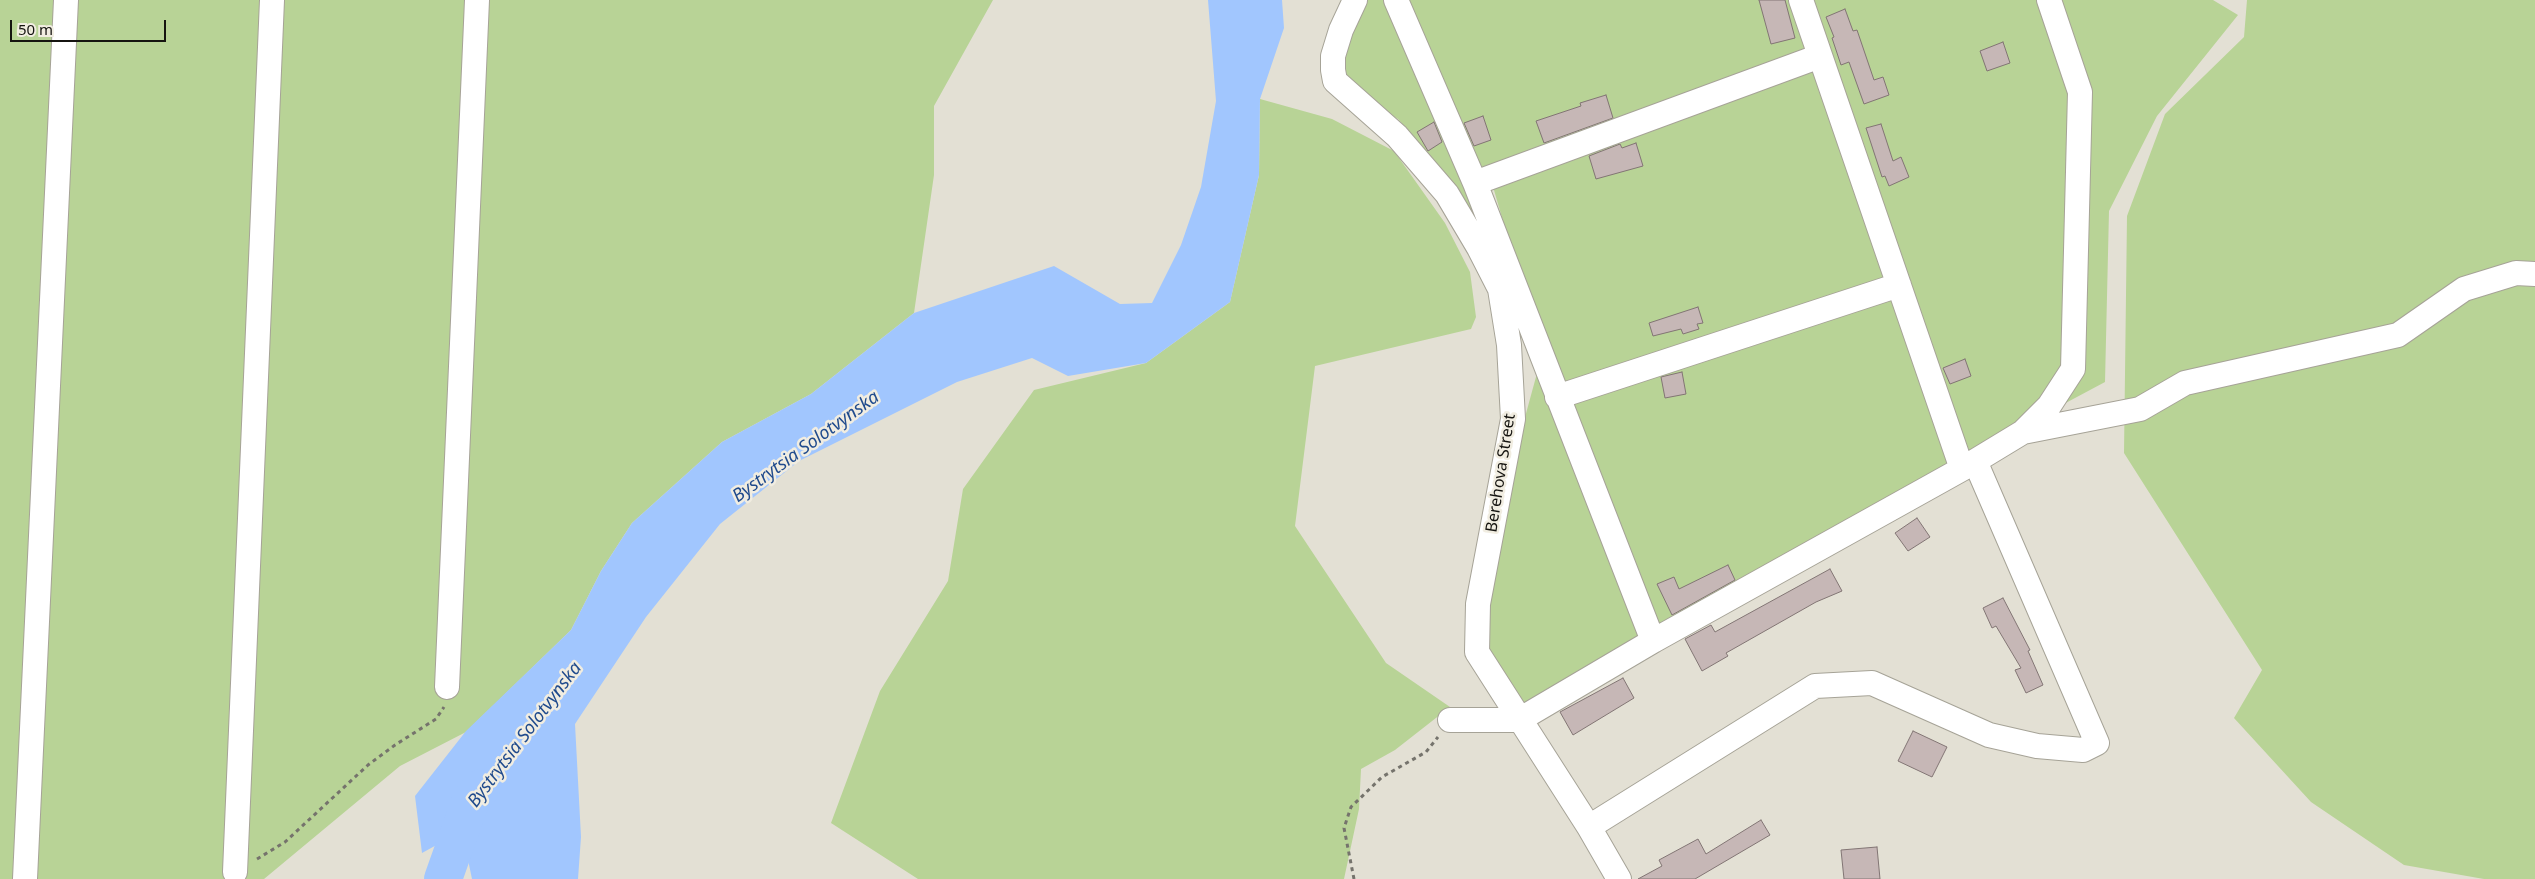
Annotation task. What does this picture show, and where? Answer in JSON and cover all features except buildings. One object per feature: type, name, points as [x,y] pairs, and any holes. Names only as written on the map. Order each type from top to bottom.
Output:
[{"type":"street","points":[[25,879],[66,0]]},
{"type":"street","points":[[235,872],[272,0]]},
{"type":"street","points":[[447,686],[477,0]]},
{"type":"street","name":"Berehova Street","points":[[1355,0],[1341,30],[1333,56],[1333,70],[1336,81],[1396,136],[1447,194],[1479,248],[1500,289],[1509,345],[1513,418],[1478,604],[1476,652],[1589,827],[1619,879]]},
{"type":"street","points":[[1396,0],[1475,183],[1653,641]]},
{"type":"street","points":[[1589,827],[1816,686],[1872,683],[1989,735],[2037,746],[2083,750],[2097,743],[1969,465],[1899,285],[1801,0]]},
{"type":"street","points":[[1450,720],[1519,720],[1653,641],[1969,465],[2023,432],[2049,406],[2073,369],[2080,92],[2050,0]]},
{"type":"street","points":[[1475,183],[1820,56]]},
{"type":"street","points":[[2023,432],[2140,409],[2184,383],[2398,336],[2464,289],[2516,273],[2535,274]]},
{"type":"street","points":[[1557,397],[1899,285]]},
{"type":"path","points":[[235,872],[285,842],[368,765],[394,745],[436,719],[444,709],[447,686]]},
{"type":"path","points":[[1354,879],[1344,828],[1351,807],[1382,777],[1426,752],[1450,720]]},
{"type":"green space","points":[[0,0],[993,0],[934,106],[934,175],[914,313],[811,394],[722,442],[632,523],[601,571],[571,630],[466,732],[400,766],[264,879],[0,879]]},
{"type":"green space","points":[[1360,0],[2213,0],[2238,15],[2157,116],[2109,211],[2105,382],[2002,437],[1518,712],[1480,650],[1510,472],[1545,344],[1514,259],[1487,166],[1481,229],[1455,187],[1398,119],[1369,102],[1343,78],[1344,35]]},
{"type":"green space","points":[[2247,0],[2535,0],[2535,879],[2484,879],[2404,865],[2311,802],[2234,718],[2262,670],[2124,453],[2127,216],[2165,114],[2244,37]]},
{"type":"green space","points":[[1260,99],[1332,119],[1394,151],[1445,223],[1470,272],[1476,317],[1471,329],[1315,366],[1295,526],[1386,663],[1450,707],[1395,750],[1361,769],[1359,809],[1344,879],[918,879],[831,823],[880,691],[948,581],[963,489],[1034,390],[1146,363],[1230,302],[1259,175]]},
{"type":"water","points":[[1208,0],[1282,0],[1284,28],[1260,99],[1259,175],[1230,302],[1146,363],[1068,376],[1032,358],[957,382],[799,461],[720,524],[646,617],[575,724],[581,837],[578,879],[472,879],[462,831],[422,853],[415,796],[466,731],[571,630],[601,571],[632,523],[722,442],[811,394],[914,313],[1054,266],[1120,304],[1152,303],[1181,245],[1201,187],[1216,101]]},
{"type":"waterway","name":"Bystrytsia Solotvynska","points":[[443,879],[471,800],[481,788]]}]
